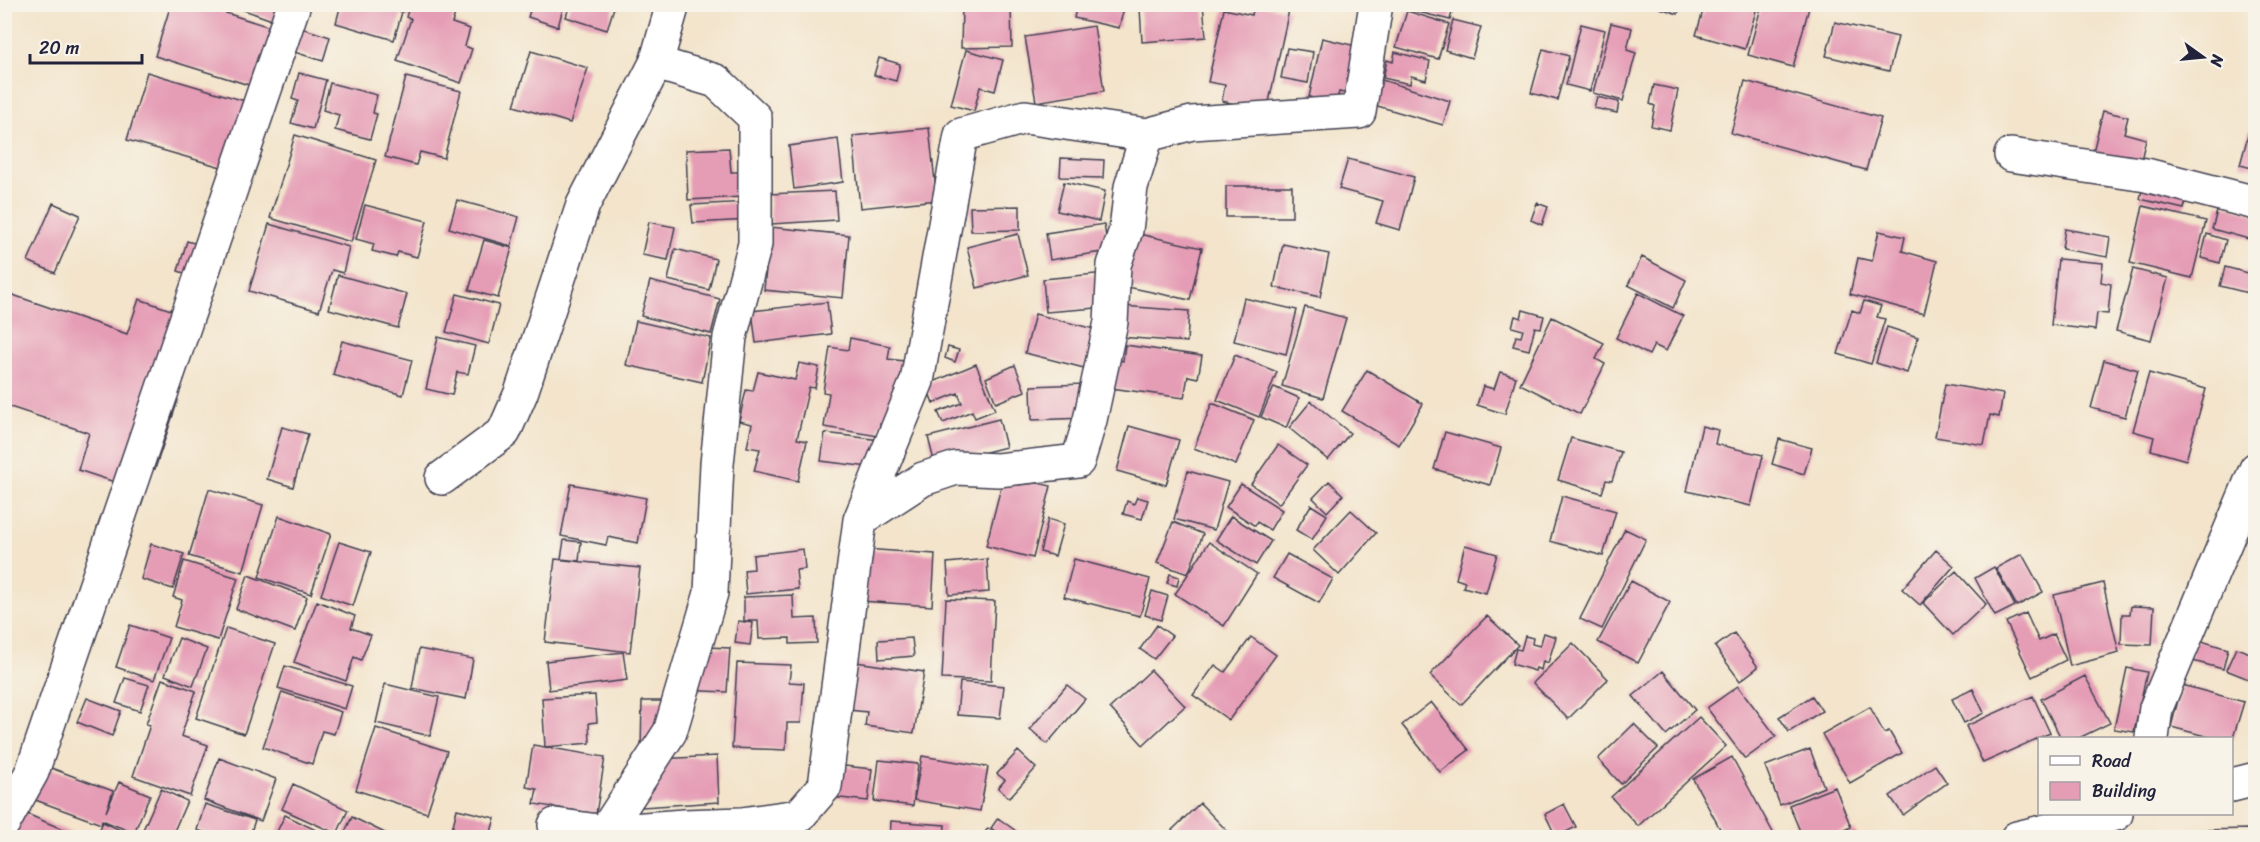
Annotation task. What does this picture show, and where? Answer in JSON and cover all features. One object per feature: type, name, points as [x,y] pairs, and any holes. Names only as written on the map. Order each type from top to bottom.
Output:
[{"type":"street","points":[[4,822],[32,772],[294,4]]},
{"type":"street","points":[[442,478],[504,432],[521,393],[583,205],[656,63],[673,4]]},
{"type":"street","points":[[566,837],[555,825],[605,832],[742,824],[799,816],[825,786],[860,520],[917,381],[961,135],[1025,117],[1147,135],[1192,123],[1359,112],[1376,4]]},
{"type":"street","points":[[605,832],[670,732],[711,593],[717,464],[730,337],[755,244],[755,118],[716,81],[656,63]]},
{"type":"street","points":[[860,520],[923,479],[956,468],[998,470],[1078,460],[1090,420],[1111,321],[1114,265],[1126,230],[1131,187],[1147,135]]},
{"type":"street","points":[[2011,155],[2146,175],[2256,203]]},
{"type":"street","points":[[2152,737],[2156,708],[2256,469]]},
{"type":"street","points":[[2233,785],[2256,779]]},
{"type":"street","points":[[2017,837],[2108,815]]},
{"type":"building","points":[[171,4],[198,4],[282,31],[265,90],[155,56]]},
{"type":"building","points":[[227,4],[293,4],[286,25]]},
{"type":"building","points":[[341,4],[376,4],[402,12],[394,40],[336,23]]},
{"type":"building","points":[[410,4],[426,4],[455,14],[452,23],[470,29],[465,46],[472,49],[461,83],[397,61],[411,19],[406,17]]},
{"type":"building","points":[[532,4],[564,4],[558,27],[528,17]]},
{"type":"building","points":[[570,4],[615,4],[607,30],[566,17]]},
{"type":"building","points":[[1077,4],[1125,4],[1119,28],[1074,18]]},
{"type":"building","points":[[1203,4],[1206,37],[1142,42],[1140,8]]},
{"type":"building","points":[[1254,4],[1289,10],[1267,111],[1222,101],[1225,85],[1208,82],[1224,9],[1252,15]]},
{"type":"building","points":[[1403,4],[1454,4],[1450,20],[1403,8]]},
{"type":"building","points":[[1648,4],[1681,4],[1678,14]]},
{"type":"building","points":[[1705,4],[1758,4],[1745,49],[1696,35]]},
{"type":"building","points":[[1762,4],[1810,4],[1793,67],[1748,55]]},
{"type":"building","points":[[1011,7],[1012,47],[961,48],[962,8]]},
{"type":"building","points":[[1407,11],[1449,24],[1438,59],[1396,47]]},
{"type":"building","points":[[1453,20],[1481,27],[1472,58],[1445,50]]},
{"type":"building","points":[[1835,22],[1898,37],[1889,71],[1826,56]]},
{"type":"building","points":[[1611,23],[1632,28],[1627,50],[1636,53],[1623,101],[1593,93]]},
{"type":"building","points":[[1581,24],[1605,30],[1590,91],[1566,85]]},
{"type":"building","points":[[1094,26],[1104,91],[1036,102],[1025,37]]},
{"type":"building","points":[[298,27],[330,37],[323,61],[291,51]]},
{"type":"building","points":[[1322,38],[1360,47],[1348,94],[1339,92],[1336,103],[1309,97]]},
{"type":"building","points":[[1287,48],[1313,52],[1308,83],[1281,78]]},
{"type":"building","points":[[1543,49],[1569,56],[1557,100],[1531,93]]},
{"type":"building","points":[[966,50],[1003,60],[995,91],[980,87],[974,111],[951,105]]},
{"type":"building","points":[[531,51],[588,68],[570,123],[514,106]]},
{"type":"building","points":[[1395,52],[1430,61],[1426,80],[1411,76],[1410,84],[1383,78],[1387,60],[1393,62]]},
{"type":"building","points":[[879,58],[900,64],[896,81],[874,75]]},
{"type":"building","points":[[147,72],[255,104],[235,171],[127,140]]},
{"type":"building","points":[[299,73],[326,80],[313,129],[291,123],[298,101],[292,99]]},
{"type":"building","points":[[406,77],[461,91],[444,158],[420,152],[416,165],[385,157]]},
{"type":"building","points":[[1382,80],[1450,101],[1443,125],[1374,105]]},
{"type":"building","points":[[1745,81],[1881,118],[1866,170],[1731,133]]},
{"type":"building","points":[[330,83],[377,95],[373,113],[377,114],[370,139],[335,130],[339,115],[323,110]]},
{"type":"building","points":[[1654,85],[1678,90],[1670,130],[1651,126],[1655,106],[1650,104]]},
{"type":"building","points":[[1597,97],[1619,102],[1617,113],[1594,108]]},
{"type":"building","points":[[2103,111],[2128,117],[2124,133],[2146,139],[2140,164],[2093,152]]},
{"type":"building","points":[[2251,124],[2256,125],[2256,169],[2240,165]]},
{"type":"building","points":[[929,128],[937,200],[860,208],[853,136]]},
{"type":"building","points":[[295,135],[376,160],[351,242],[270,218]]},
{"type":"building","points":[[838,139],[843,182],[794,189],[789,146]]},
{"type":"building","points":[[729,148],[731,172],[740,172],[741,197],[688,200],[686,150]]},
{"type":"building","points":[[1061,158],[1104,160],[1103,178],[1060,177]]},
{"type":"building","points":[[1348,159],[1414,177],[1400,230],[1376,223],[1383,201],[1339,189]]},
{"type":"building","points":[[1064,182],[1105,191],[1099,221],[1057,211]]},
{"type":"building","points":[[2144,182],[2188,193],[2184,209],[2140,199]]},
{"type":"building","points":[[1226,186],[1292,186],[1292,217],[1226,217]]},
{"type":"building","points":[[835,191],[837,220],[771,224],[769,194]]},
{"type":"building","points":[[457,200],[519,217],[511,246],[449,228]]},
{"type":"building","points":[[749,202],[750,220],[693,223],[691,205]]},
{"type":"building","points":[[53,203],[80,215],[55,273],[28,261]]},
{"type":"building","points":[[1537,203],[1548,207],[1542,225],[1531,220]]},
{"type":"building","points":[[2219,204],[2256,214],[2256,241],[2212,229]]},
{"type":"building","points":[[365,205],[427,221],[417,257],[398,252],[396,257],[372,251],[374,244],[356,239]]},
{"type":"building","points":[[1020,206],[1020,230],[971,231],[970,207]]},
{"type":"building","points":[[2143,206],[2206,221],[2192,278],[2130,263]]},
{"type":"building","points":[[649,222],[675,227],[668,260],[642,255]]},
{"type":"building","points":[[269,224],[349,247],[343,273],[332,270],[319,311],[249,291]]},
{"type":"building","points":[[1104,224],[1108,251],[1050,260],[1046,233]]},
{"type":"building","points":[[770,227],[849,235],[843,298],[764,290]]},
{"type":"building","points":[[2065,229],[2110,237],[2107,257],[2062,249]]},
{"type":"building","points":[[1879,231],[1905,237],[1902,251],[1937,261],[1924,314],[1850,294],[1858,258],[1872,261]]},
{"type":"building","points":[[1130,232],[1202,248],[1190,300],[1118,285]]},
{"type":"building","points":[[1018,234],[1028,275],[977,288],[967,247]]},
{"type":"building","points":[[2207,234],[2226,240],[2220,263],[2201,258]]},
{"type":"building","points":[[484,240],[512,248],[498,298],[469,290]]},
{"type":"building","points":[[187,241],[221,251],[211,282],[178,271]]},
{"type":"building","points":[[1283,244],[1329,254],[1320,297],[1274,287]]},
{"type":"building","points":[[675,249],[716,259],[709,290],[668,280]]},
{"type":"building","points":[[1642,257],[1686,280],[1673,308],[1628,285]]},
{"type":"building","points":[[2058,259],[2103,263],[2101,282],[2111,284],[2108,314],[2097,313],[2095,330],[2051,325]]},
{"type":"building","points":[[2225,267],[2256,275],[2256,295],[2220,286]]},
{"type":"building","points":[[2133,269],[2168,278],[2151,340],[2116,331]]},
{"type":"building","points":[[1106,273],[1109,307],[1046,312],[1043,279]]},
{"type":"building","points":[[338,275],[407,294],[398,328],[329,309]]},
{"type":"building","points":[[650,281],[720,299],[711,334],[641,316]]},
{"type":"building","points":[[4,292],[127,334],[139,299],[194,318],[168,397],[178,400],[155,469],[141,464],[133,488],[78,470],[89,433],[4,405]]},
{"type":"building","points":[[1638,293],[1683,316],[1666,351],[1654,345],[1649,355],[1616,338]]},
{"type":"building","points":[[457,294],[499,305],[489,344],[446,332]]},
{"type":"building","points":[[1244,298],[1297,310],[1286,354],[1234,341]]},
{"type":"building","points":[[1864,301],[1881,306],[1877,317],[1885,319],[1871,364],[1838,354],[1852,310],[1860,313]]},
{"type":"building","points":[[827,302],[831,334],[756,343],[752,311]]},
{"type":"building","points":[[1122,306],[1189,311],[1187,342],[1119,337]]},
{"type":"building","points":[[1305,307],[1346,318],[1323,398],[1282,386]]},
{"type":"building","points":[[1523,310],[1544,316],[1541,328],[1535,327],[1529,350],[1513,346],[1516,336],[1521,337],[1523,330],[1512,327],[1515,316],[1521,318]]},
{"type":"building","points":[[1035,314],[1102,331],[1092,370],[1025,353]]},
{"type":"building","points":[[1552,317],[1604,343],[1596,359],[1605,364],[1580,414],[1520,384]]},
{"type":"building","points":[[636,321],[711,338],[702,382],[626,365]]},
{"type":"building","points":[[1887,327],[1918,337],[1907,373],[1876,363]]},
{"type":"building","points":[[438,337],[475,346],[468,374],[457,372],[452,395],[426,389]]},
{"type":"building","points":[[850,338],[890,346],[888,359],[904,361],[893,427],[880,424],[878,436],[824,427],[829,393],[823,392],[830,347],[848,350]]},
{"type":"building","points":[[342,341],[412,360],[403,395],[333,375]]},
{"type":"building","points":[[1125,345],[1202,356],[1198,378],[1188,376],[1184,398],[1111,388],[1116,360],[1123,361]]},
{"type":"building","points":[[948,347],[959,350],[955,362],[945,358]]},
{"type":"building","points":[[1235,355],[1277,372],[1259,417],[1217,400]]},
{"type":"building","points":[[2104,360],[2138,370],[2125,417],[2091,408]]},
{"type":"building","points":[[799,363],[819,367],[815,388],[809,387],[797,439],[807,441],[798,481],[754,471],[760,449],[747,447],[752,424],[739,421],[746,390],[753,391],[758,372],[795,380]]},
{"type":"building","points":[[976,364],[995,410],[975,418],[972,411],[943,423],[938,412],[962,403],[958,393],[933,403],[926,385]]},
{"type":"building","points":[[1015,365],[1025,391],[996,403],[986,378]]},
{"type":"building","points":[[1367,370],[1423,404],[1399,445],[1342,411]]},
{"type":"building","points":[[1500,372],[1516,377],[1505,414],[1477,405],[1483,386],[1494,389]]},
{"type":"building","points":[[2149,373],[2206,389],[2186,460],[2151,450],[2154,437],[2133,431]]},
{"type":"building","points":[[1085,384],[1085,418],[1032,420],[1031,386]]},
{"type":"building","points":[[1945,384],[2003,394],[1999,417],[1990,415],[1984,445],[1935,437]]},
{"type":"building","points":[[1274,387],[1299,398],[1286,428],[1261,417]]},
{"type":"building","points":[[1311,401],[1350,433],[1328,460],[1289,428]]},
{"type":"building","points":[[1212,403],[1254,420],[1236,465],[1194,448]]},
{"type":"building","points":[[999,419],[1006,447],[935,465],[928,437]]},
{"type":"building","points":[[1129,426],[1179,440],[1166,485],[1117,471]]},
{"type":"building","points":[[1702,426],[1718,430],[1715,444],[1763,455],[1751,506],[1687,491]]},
{"type":"building","points":[[282,427],[308,434],[293,487],[267,479]]},
{"type":"building","points":[[1445,432],[1501,448],[1490,485],[1434,469]]},
{"type":"building","points":[[825,433],[888,441],[885,469],[821,461]]},
{"type":"building","points":[[1571,438],[1621,452],[1612,481],[1606,480],[1602,493],[1558,480]]},
{"type":"building","points":[[1779,439],[1812,448],[1804,474],[1772,464]]},
{"type":"building","points":[[1278,445],[1307,465],[1279,504],[1251,484]]},
{"type":"building","points":[[1188,471],[1228,482],[1214,530],[1174,519]]},
{"type":"building","points":[[1004,475],[1051,486],[1033,558],[986,546]]},
{"type":"building","points":[[1329,481],[1343,495],[1327,512],[1313,498]]},
{"type":"building","points":[[571,484],[646,498],[638,543],[608,537],[606,545],[561,536]]},
{"type":"building","points":[[1241,484],[1282,510],[1270,530],[1257,522],[1255,526],[1226,507]]},
{"type":"building","points":[[209,489],[263,505],[243,572],[189,556]]},
{"type":"building","points":[[2250,494],[2256,494],[2256,533],[2251,533]]},
{"type":"building","points":[[1562,496],[1616,511],[1603,556],[1550,541]]},
{"type":"building","points":[[1137,497],[1148,500],[1142,519],[1123,514],[1127,501],[1134,504]]},
{"type":"building","points":[[1311,505],[1327,515],[1312,540],[1296,530]]},
{"type":"building","points":[[1351,510],[1376,533],[1339,575],[1313,550]]},
{"type":"building","points":[[279,516],[331,534],[311,594],[259,577]]},
{"type":"building","points":[[1231,516],[1271,541],[1256,565],[1216,540]]},
{"type":"building","points":[[1048,519],[1064,524],[1055,556],[1040,552]]},
{"type":"building","points":[[1173,522],[1203,534],[1188,574],[1157,563]]},
{"type":"building","points":[[1625,529],[1646,539],[1602,629],[1580,619]]},
{"type":"building","points":[[564,540],[581,542],[579,561],[561,559]]},
{"type":"building","points":[[339,542],[371,552],[353,606],[321,595]]},
{"type":"building","points":[[1209,542],[1257,574],[1224,626],[1175,594]]},
{"type":"building","points":[[151,544],[184,554],[173,589],[141,579]]},
{"type":"building","points":[[1465,545],[1497,554],[1486,593],[1463,587],[1465,582],[1456,579]]},
{"type":"building","points":[[803,549],[805,569],[796,570],[798,589],[746,594],[744,570],[754,569],[753,555]]},
{"type":"building","points":[[864,549],[935,554],[932,606],[861,601]]},
{"type":"building","points":[[1936,550],[1954,566],[1920,605],[1902,589]]},
{"type":"building","points":[[1287,554],[1333,579],[1319,603],[1273,578]]},
{"type":"building","points":[[2022,554],[2043,592],[2017,606],[1996,568]]},
{"type":"building","points":[[555,559],[640,568],[630,652],[545,642]]},
{"type":"building","points":[[987,559],[989,592],[949,595],[947,563]]},
{"type":"building","points":[[1074,559],[1150,579],[1140,616],[1064,597]]},
{"type":"building","points":[[184,561],[238,578],[218,640],[174,627],[182,600],[173,597]]},
{"type":"building","points":[[1994,567],[2015,606],[1995,616],[1975,578]]},
{"type":"building","points":[[1956,571],[1986,604],[1953,635],[1923,603]]},
{"type":"building","points":[[1170,574],[1179,577],[1177,586],[1167,583]]},
{"type":"building","points":[[248,575],[307,597],[295,631],[236,609]]},
{"type":"building","points":[[1631,581],[1670,602],[1638,663],[1598,642]]},
{"type":"building","points":[[2103,583],[2119,653],[2070,666],[2054,595]]},
{"type":"building","points":[[1152,591],[1168,596],[1161,620],[1145,615]]},
{"type":"building","points":[[793,595],[794,619],[816,618],[817,643],[790,644],[790,638],[759,639],[758,621],[744,621],[744,597]]},
{"type":"building","points":[[946,599],[995,601],[991,681],[942,679]]},
{"type":"building","points":[[317,601],[355,616],[351,628],[371,635],[361,660],[354,657],[346,681],[294,662]]},
{"type":"building","points":[[2131,606],[2154,607],[2152,645],[2121,644],[2122,614],[2130,614]]},
{"type":"building","points":[[2026,613],[2039,641],[2054,634],[2066,660],[2032,677],[2006,622]]},
{"type":"building","points":[[1487,616],[1518,645],[1461,705],[1430,675]]},
{"type":"building","points":[[738,621],[753,623],[750,645],[735,643]]},
{"type":"building","points":[[130,625],[169,638],[154,680],[116,667]]},
{"type":"building","points":[[1157,625],[1172,636],[1154,659],[1140,649]]},
{"type":"building","points":[[226,628],[275,644],[244,734],[196,718]]},
{"type":"building","points":[[1544,633],[1556,637],[1548,663],[1543,661],[1541,670],[1536,668],[1535,671],[1512,664],[1516,649],[1521,650],[1525,636],[1533,638],[1532,644],[1540,646]]},
{"type":"building","points":[[1734,633],[1758,667],[1740,681],[1715,647]]},
{"type":"building","points":[[1251,637],[1276,655],[1229,720],[1193,695],[1215,665],[1225,672]]},
{"type":"building","points":[[179,638],[207,649],[193,686],[165,675]]},
{"type":"building","points":[[912,638],[914,656],[879,659],[878,640]]},
{"type":"building","points":[[2195,639],[2228,649],[2223,669],[2189,660]]},
{"type":"building","points":[[1573,643],[1608,679],[1568,719],[1533,683]]},
{"type":"building","points":[[683,646],[730,648],[727,692],[681,690]]},
{"type":"building","points":[[2236,648],[2256,655],[2256,682],[2226,670]]},
{"type":"building","points":[[419,649],[473,659],[466,699],[412,688]]},
{"type":"building","points":[[623,652],[627,680],[549,690],[546,661]]},
{"type":"building","points":[[856,662],[924,672],[914,733],[865,726],[867,712],[849,710]]},
{"type":"building","points":[[737,663],[791,665],[789,682],[804,683],[801,723],[787,723],[786,750],[732,748]]},
{"type":"building","points":[[285,666],[352,686],[345,709],[278,688]]},
{"type":"building","points":[[2127,668],[2147,672],[2134,732],[2114,729]]},
{"type":"building","points":[[1151,670],[1185,706],[1143,745],[1110,708]]},
{"type":"building","points":[[1663,671],[1695,710],[1666,735],[1633,696]]},
{"type":"building","points":[[2085,676],[2110,723],[2081,737],[2060,737],[2041,699]]},
{"type":"building","points":[[125,678],[149,685],[140,711],[116,703]]},
{"type":"building","points":[[162,679],[196,691],[181,736],[208,745],[190,796],[133,776],[150,725],[146,724]]},
{"type":"building","points":[[960,682],[1004,686],[1000,718],[957,715]]},
{"type":"building","points":[[385,684],[439,697],[430,736],[376,723]]},
{"type":"building","points":[[1067,685],[1085,699],[1047,744],[1030,729]]},
{"type":"building","points":[[2182,685],[2244,702],[2233,738],[2209,737],[2171,727]]},
{"type":"building","points":[[1738,686],[1776,736],[1745,759],[1707,708]]},
{"type":"building","points":[[1973,689],[1984,713],[1964,723],[1952,699]]},
{"type":"building","points":[[282,692],[341,712],[334,734],[322,731],[312,764],[263,747]]},
{"type":"building","points":[[595,695],[597,722],[589,723],[590,743],[545,747],[542,698]]},
{"type":"building","points":[[1812,696],[1822,711],[1789,732],[1779,717]]},
{"type":"building","points":[[2033,696],[2050,733],[1983,763],[1966,726]]},
{"type":"building","points":[[87,698],[121,711],[112,736],[77,722]]},
{"type":"building","points":[[642,701],[675,701],[641,751]]},
{"type":"building","points":[[1431,702],[1469,750],[1440,772],[1402,725]]},
{"type":"building","points":[[1870,707],[1884,733],[1889,731],[1902,753],[1850,783],[1822,734]]},
{"type":"building","points":[[1699,717],[1726,746],[1638,826],[1611,797]]},
{"type":"building","points":[[1634,724],[1658,748],[1621,784],[1598,759]]},
{"type":"building","points":[[376,728],[447,751],[427,813],[356,790]]},
{"type":"building","points":[[533,745],[605,757],[596,814],[534,804],[537,789],[526,787]]},
{"type":"building","points":[[1810,749],[1824,787],[1780,805],[1765,766]]},
{"type":"building","points":[[1018,751],[1036,768],[1009,798],[998,788],[1005,780],[997,774]]},
{"type":"building","points":[[717,756],[719,802],[642,807],[640,760]]},
{"type":"building","points":[[922,756],[988,767],[980,811],[914,800]]},
{"type":"building","points":[[1732,757],[1776,838],[1725,838],[1693,779]]},
{"type":"building","points":[[219,758],[276,779],[261,821],[204,800]]},
{"type":"building","points":[[879,760],[918,764],[913,806],[874,801]]},
{"type":"building","points":[[43,765],[113,791],[106,812],[119,782],[150,795],[134,833],[102,820],[101,824],[30,798]]},
{"type":"building","points":[[835,765],[872,769],[868,801],[831,797]]},
{"type":"building","points":[[1935,765],[1947,783],[1903,815],[1890,796]]},
{"type":"building","points":[[293,784],[348,810],[337,834],[282,809]]},
{"type":"building","points":[[1835,787],[1851,827],[1826,838],[1803,838],[1789,805]]},
{"type":"building","points":[[161,789],[187,801],[171,838],[155,838],[142,832]]},
{"type":"building","points":[[1200,803],[1231,835],[1229,838],[1179,838],[1172,830]]},
{"type":"building","points":[[205,804],[255,820],[249,838],[220,838],[197,830]]},
{"type":"building","points":[[1564,804],[1576,827],[1556,837],[1545,814]]},
{"type":"building","points":[[457,809],[495,818],[491,832],[510,838],[450,838]]},
{"type":"building","points":[[20,811],[83,838],[9,838]]},
{"type":"building","points":[[285,815],[326,835],[324,838],[274,838]]},
{"type":"building","points":[[352,817],[395,838],[342,838]]},
{"type":"building","points":[[998,818],[1020,834],[1018,838],[1004,838],[991,828]]},
{"type":"building","points":[[891,821],[945,825],[944,838],[890,838]]},
{"type":"building","points":[[103,822],[133,836],[132,838],[96,838]]},
{"type":"building","points":[[988,828],[1000,838],[981,838]]},
{"type":"building","points":[[2248,829],[2248,838],[2202,838],[2202,830]]},
{"type":"building","points":[[1855,830],[1858,838],[1835,838],[1835,837]]},
{"type":"building","points":[[828,834],[828,838],[808,838],[807,836]]}]
